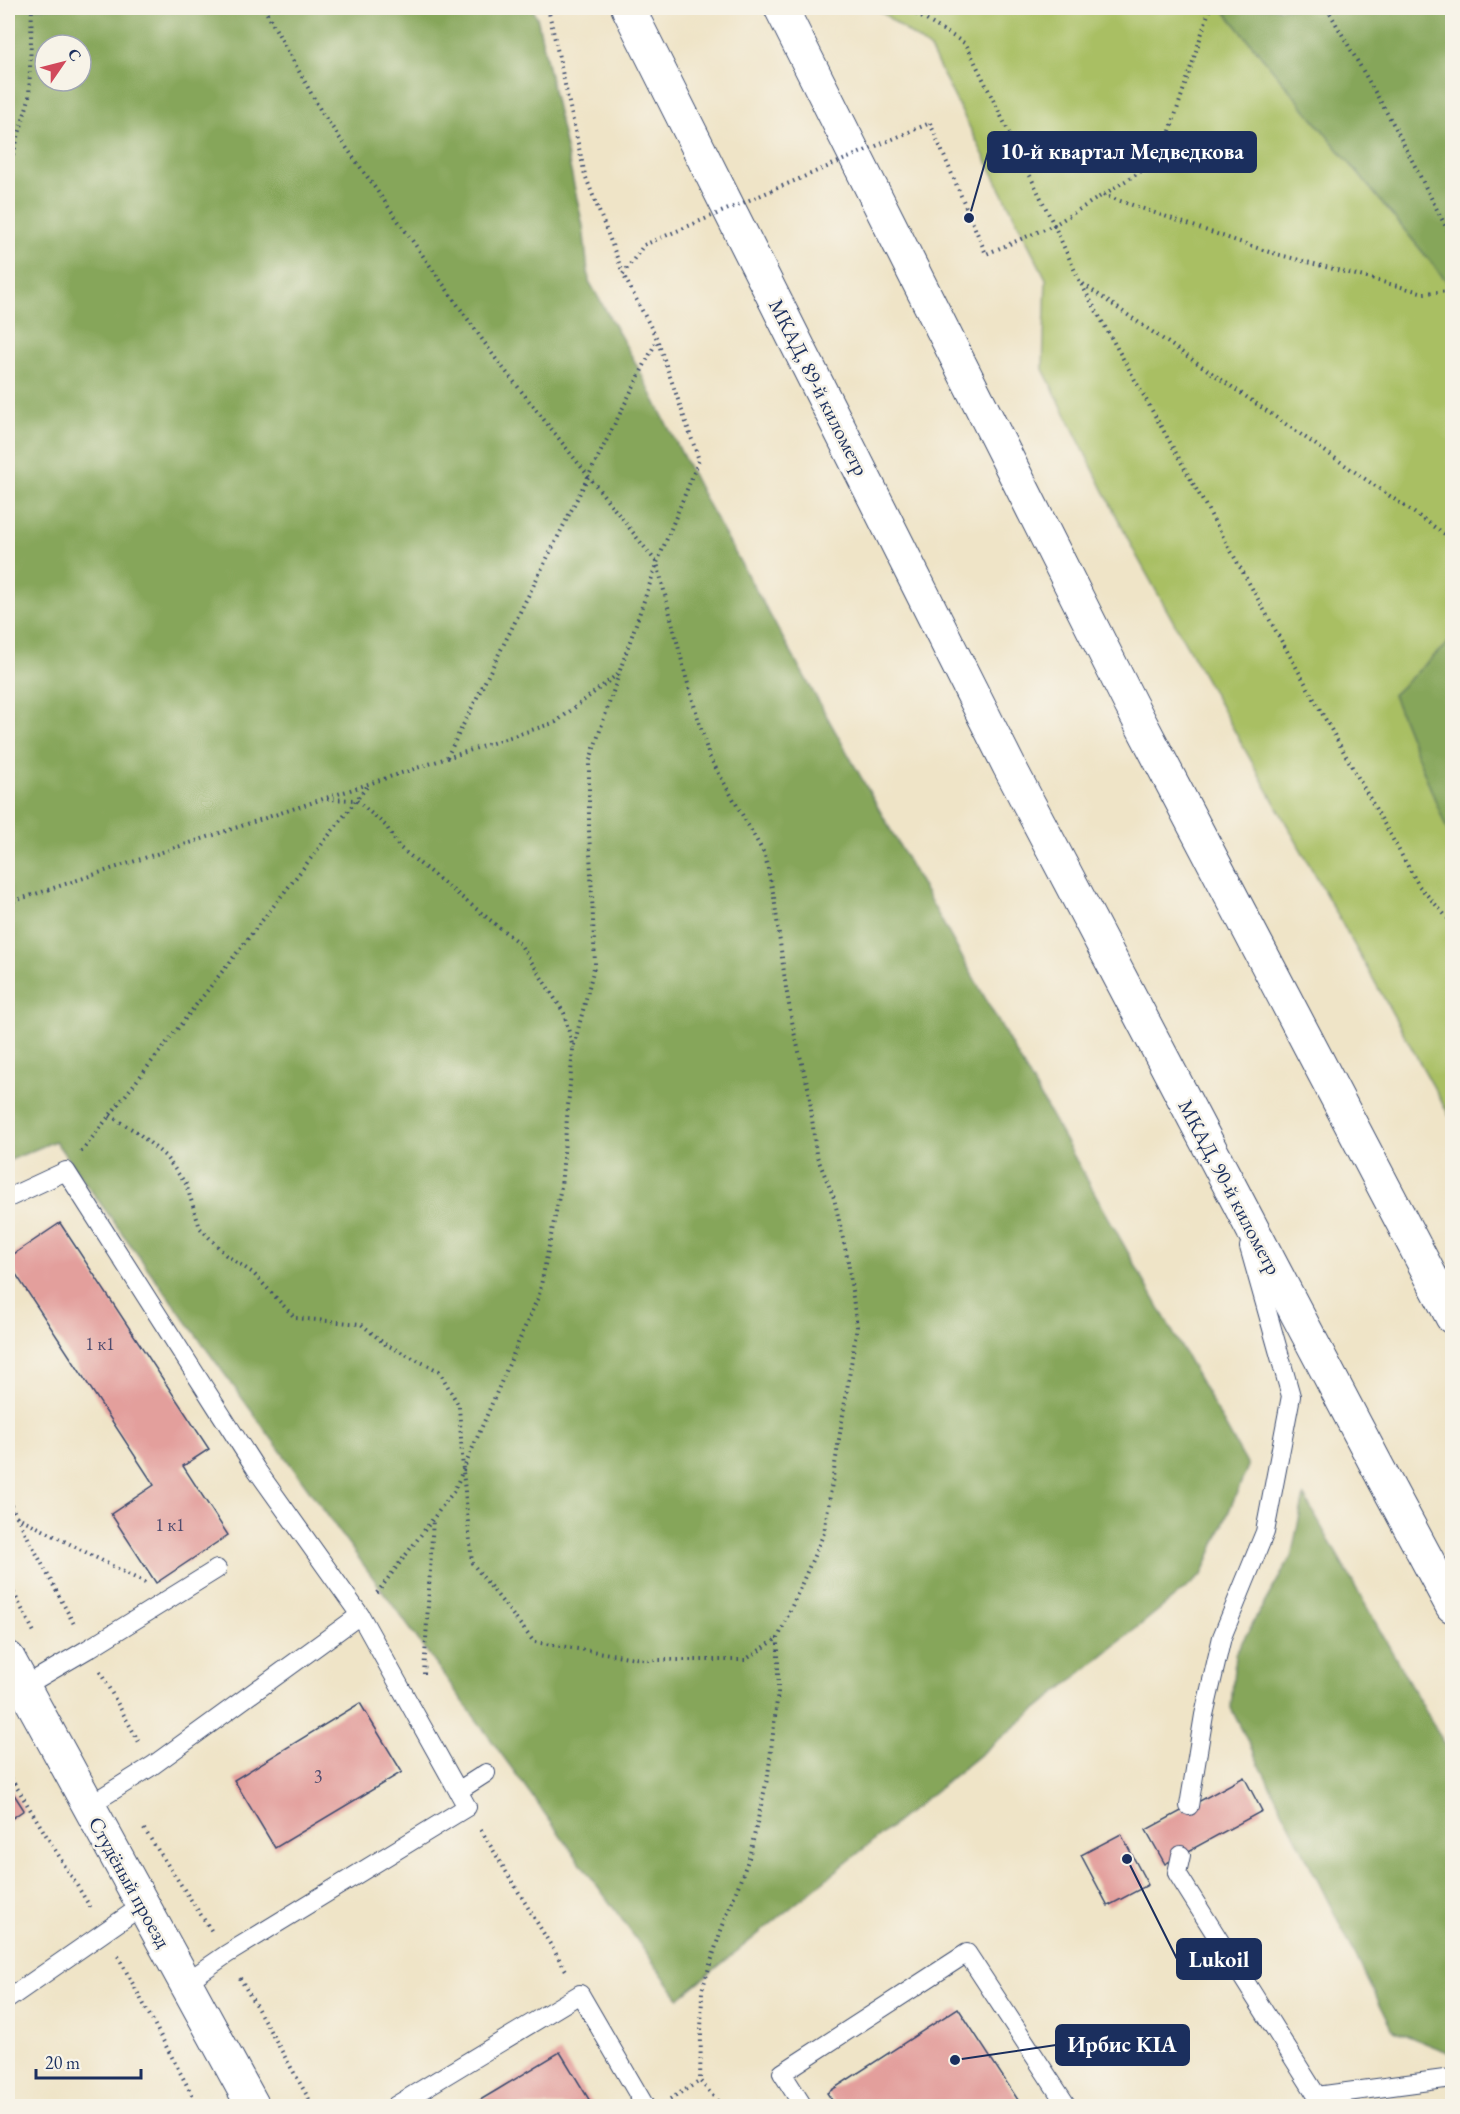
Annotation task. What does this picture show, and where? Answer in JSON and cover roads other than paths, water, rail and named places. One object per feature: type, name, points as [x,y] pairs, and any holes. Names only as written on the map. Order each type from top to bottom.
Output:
[{"type":"main road","name":"МКАД, 89-й километр","points":[[628,8],[1010,766]]},
{"type":"main road","points":[[781,8],[1131,705],[1452,1317]]},
{"type":"main road","name":"МКАД, 90-й километр","points":[[1010,766],[1452,1606]]},
{"type":"main road","name":"Студёный проезд","points":[[8,1658],[253,2106]]},
{"type":"lane","points":[[8,1198],[66,1171],[256,1469],[360,1615],[462,1799]]},
{"type":"lane","points":[[1189,1806],[1204,1715],[1222,1637],[1265,1532],[1290,1395],[1235,1196]]},
{"type":"lane","points":[[23,1687],[217,1569]]},
{"type":"lane","points":[[88,1806],[152,1766],[360,1615]]},
{"type":"lane","points":[[185,1983],[462,1799],[486,1773]]},
{"type":"lane","points":[[1181,1855],[1177,1873],[1318,2101],[1452,2078]]},
{"type":"lane","points":[[8,1999],[143,1905]]},
{"type":"lane","points":[[803,2106],[782,2073],[967,1953],[1066,2106]]},
{"type":"lane","points":[[394,2106],[580,1994],[645,2106]]},
{"type":"place","name":"10-й квартал Медведкова","points":[[969,218]]},
{"type":"place","name":"Lukoil","points":[[1127,1859]]},
{"type":"place","name":"Ирбис KIA","points":[[955,2060]]}]
